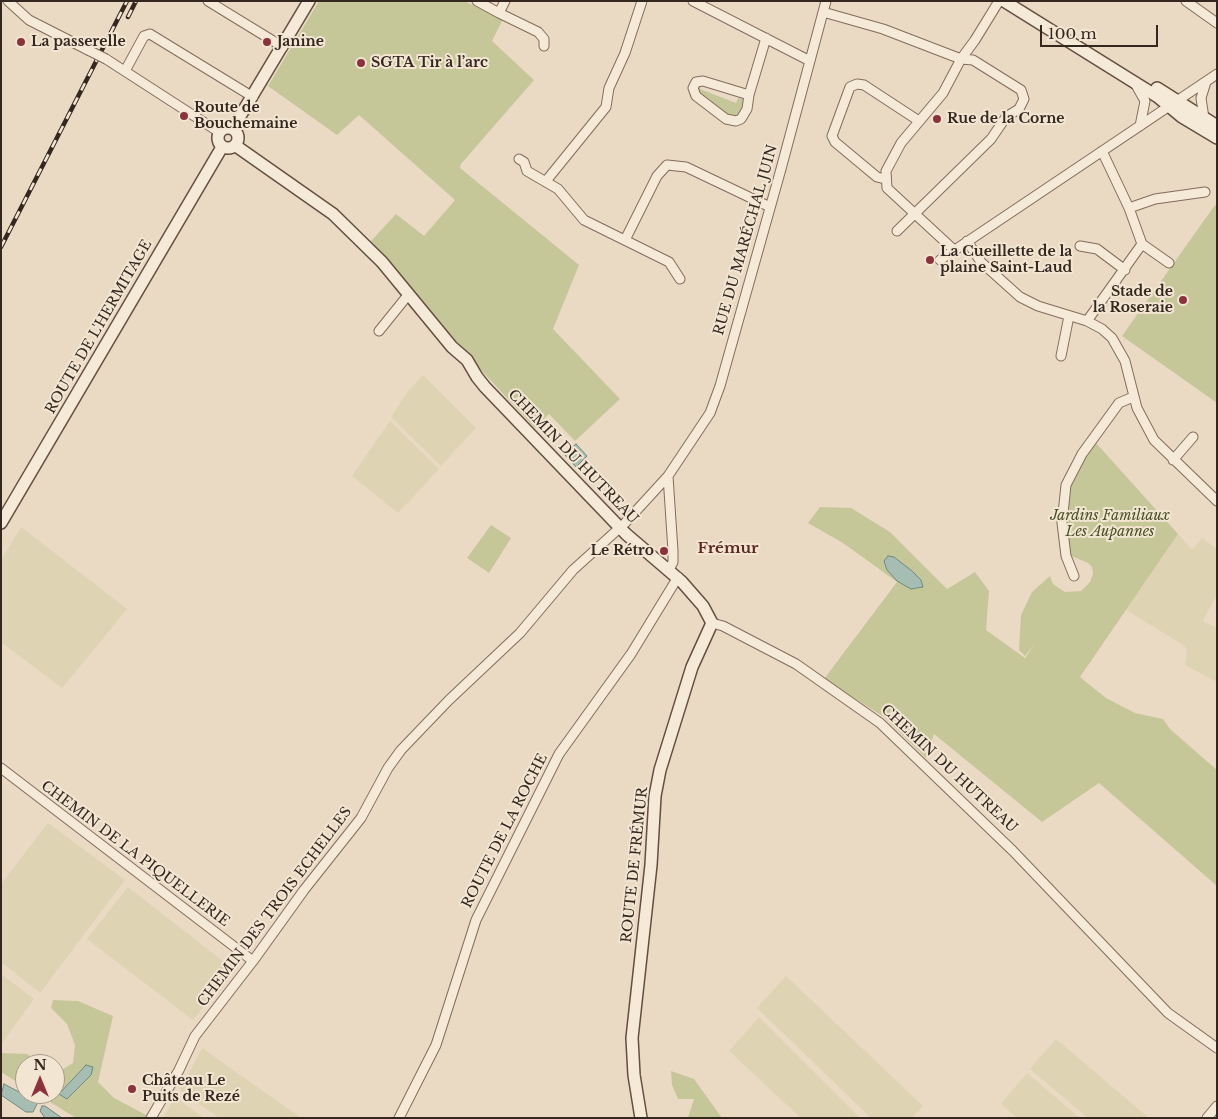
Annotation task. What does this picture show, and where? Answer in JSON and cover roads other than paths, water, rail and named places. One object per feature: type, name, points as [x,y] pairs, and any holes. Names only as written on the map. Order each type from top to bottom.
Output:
[{"type":"street","points":[[8,1],[29,20],[106,60],[220,132],[222,147],[230,149],[236,146],[233,128],[309,1]]},
{"type":"street","points":[[208,1],[283,47]]},
{"type":"street","points":[[477,1],[538,32],[544,40],[544,46]]},
{"type":"street","points":[[499,13],[505,1]]},
{"type":"street","points":[[546,181],[606,107],[609,88],[625,53],[642,1]]},
{"type":"street","points":[[693,1],[810,61]]},
{"type":"street","name":"RUE DU MARÉCHAL JUIN","points":[[619,526],[668,476],[710,413],[770,207],[826,1]]},
{"type":"street","points":[[954,250],[887,188],[885,179],[888,164],[901,143],[943,94],[961,59],[999,1]]},
{"type":"street","points":[[1004,1],[1134,83],[1217,126]]},
{"type":"street","points":[[1018,1],[1174,104],[1217,138]]},
{"type":"street","points":[[1186,1],[1217,23]]},
{"type":"street","points":[[823,12],[882,28],[961,59],[974,60],[1021,90],[1024,99],[1019,109],[1006,117],[991,139],[897,231]]},
{"type":"street","points":[[124,71],[144,36],[150,34],[253,97]]},
{"type":"street","points":[[749,95],[703,81],[696,82],[693,88],[696,96],[726,119],[736,121],[742,118],[747,109],[749,95],[766,38]]},
{"type":"street","points":[[940,260],[1217,74]]},
{"type":"street","points":[[1204,118],[1201,98],[1206,82]]},
{"type":"street","points":[[1134,83],[1145,101],[1140,126]]},
{"type":"street","points":[[885,179],[877,177],[835,142],[832,136],[850,87],[857,84],[864,85],[919,121]]},
{"type":"street","points":[[220,132],[226,127],[233,128]]},
{"type":"street","name":"CHEMIN DU HUTREAU","points":[[236,146],[333,214],[382,262],[452,347],[467,360],[485,387],[644,551],[673,574],[703,606],[712,623],[723,626],[796,664],[880,723],[1013,851],[1168,1012],[1217,1048]]},
{"type":"street","name":"ROUTE DE L'HERMITAGE","points":[[1,523],[222,147]]},
{"type":"street","points":[[1102,151],[1129,208],[1142,244],[1169,262]]},
{"type":"street","points":[[519,159],[524,162],[526,171],[558,189],[584,220],[668,262],[680,279]]},
{"type":"street","points":[[625,240],[657,176],[668,165],[686,167],[770,207]]},
{"type":"street","points":[[1129,208],[1155,199],[1205,192]]},
{"type":"street","points":[[967,241],[981,262],[1020,297],[1038,306],[1087,321],[1102,329],[1119,348],[1126,361],[1133,397],[1154,440],[1217,501]]},
{"type":"street","points":[[1087,321],[1142,244]]},
{"type":"street","points":[[1080,246],[1097,249],[1125,270]]},
{"type":"street","points":[[379,331],[408,295]]},
{"type":"street","points":[[1060,356],[1069,316]]},
{"type":"street","points":[[1074,576],[1066,556],[1062,524],[1066,485],[1075,465],[1119,403],[1133,397]]},
{"type":"street","points":[[1173,460],[1192,437]]},
{"type":"street","points":[[668,476],[674,551],[673,574]]},
{"type":"street","name":"CHEMIN DES TROIS ECHELLES","points":[[151,1118],[179,1070],[195,1036],[253,961],[304,890],[361,818],[388,768],[401,750],[448,700],[520,633],[573,570],[619,526]]},
{"type":"street","name":"ROUTE DE LA ROCHE","points":[[399,1118],[436,1044],[480,912],[560,754],[631,654],[673,574]]},
{"type":"street","name":"ROUTE DE FRÉMUR","points":[[641,1118],[634,1075],[632,1038],[650,873],[655,796],[660,770],[692,667],[712,623]]},
{"type":"street","name":"CHEMIN DE LA PIQUELLERIE","points":[[1,768],[253,961]]},
{"type":"street","points":[[1207,1118],[1217,1106]]},
{"type":"railway","points":[[1,247],[127,1]]},
{"type":"railway","points":[[128,17],[136,1]]},
{"type":"place","name":"La passerelle","points":[[21,42]]},
{"type":"place","name":"Janine","points":[[267,42]]},
{"type":"place","name":"SGTA Tir à l’arc","points":[[361,63]]},
{"type":"place","name":"Route de Bouchemaine","points":[[184,116]]},
{"type":"place","name":"Rue de la Corne","points":[[937,119]]},
{"type":"place","name":"La Cueillette de la plaine Saint-Laud","points":[[930,260]]},
{"type":"place","name":"Stade de la Roseraie","points":[[1183,300]]},
{"type":"place","name":"Le Rétro","points":[[664,551]]},
{"type":"place","name":"Château Le Puits de Rezé","points":[[132,1089]]},
{"type":"district","name":"Frémur","points":[[728,549]]},
{"type":"park label","name":"Jardins Familiaux Les Aupannes","points":[[1110,524]]}]
